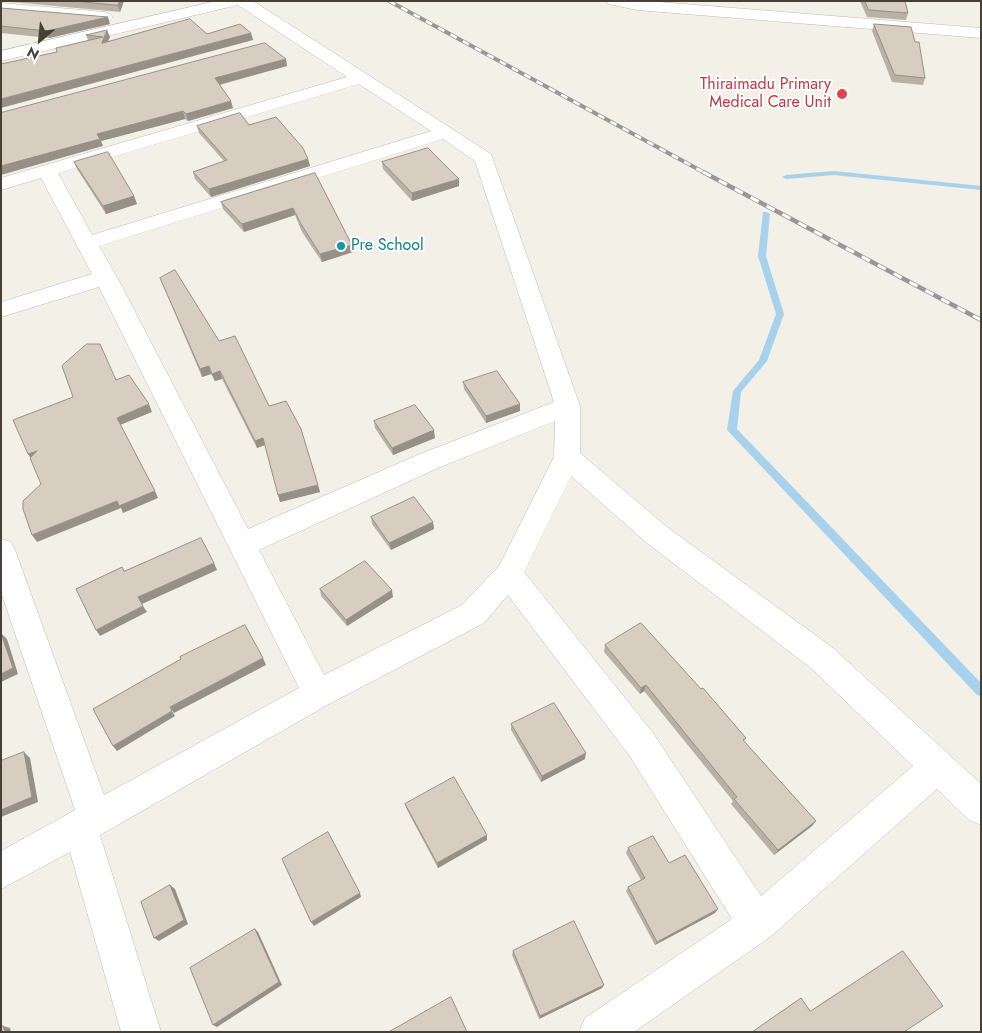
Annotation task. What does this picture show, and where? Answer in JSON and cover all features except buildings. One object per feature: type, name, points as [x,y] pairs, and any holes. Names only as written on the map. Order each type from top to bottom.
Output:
[{"type":"street","points":[[1,56],[237,1]]},
{"type":"street","points":[[1,871],[87,821],[318,694],[473,614],[509,574],[568,457],[568,406],[484,158],[361,78],[286,38],[242,1]]},
{"type":"street","points":[[613,1],[855,16],[981,33]]},
{"type":"street","points":[[1,8],[151,21]]},
{"type":"street","points":[[1,184],[361,78]]},
{"type":"street","points":[[87,243],[445,133]]},
{"type":"street","points":[[47,171],[106,277],[318,694]]},
{"type":"street","points":[[1,310],[106,277]]},
{"type":"street","points":[[241,545],[429,461],[568,406]]},
{"type":"street","points":[[568,457],[657,535],[822,658],[981,808]]},
{"type":"street","points":[[1,550],[87,821],[141,1032]]},
{"type":"street","points":[[509,574],[641,744],[757,924]]},
{"type":"street","points":[[600,1032],[757,924],[937,767]]},
{"type":"waterway","points":[[786,177],[834,173],[981,188]]},
{"type":"waterway","points":[[766,214],[762,256],[780,314],[763,361],[737,391],[732,430],[981,691]]},
{"type":"railway","points":[[389,1],[705,173]]},
{"type":"railway","points":[[703,172],[981,320]]},
{"type":"place","name":"Thiraimadu Primary Medical Care Unit","points":[[842,94]]},
{"type":"place","name":"Pre School","points":[[341,246]]}]
